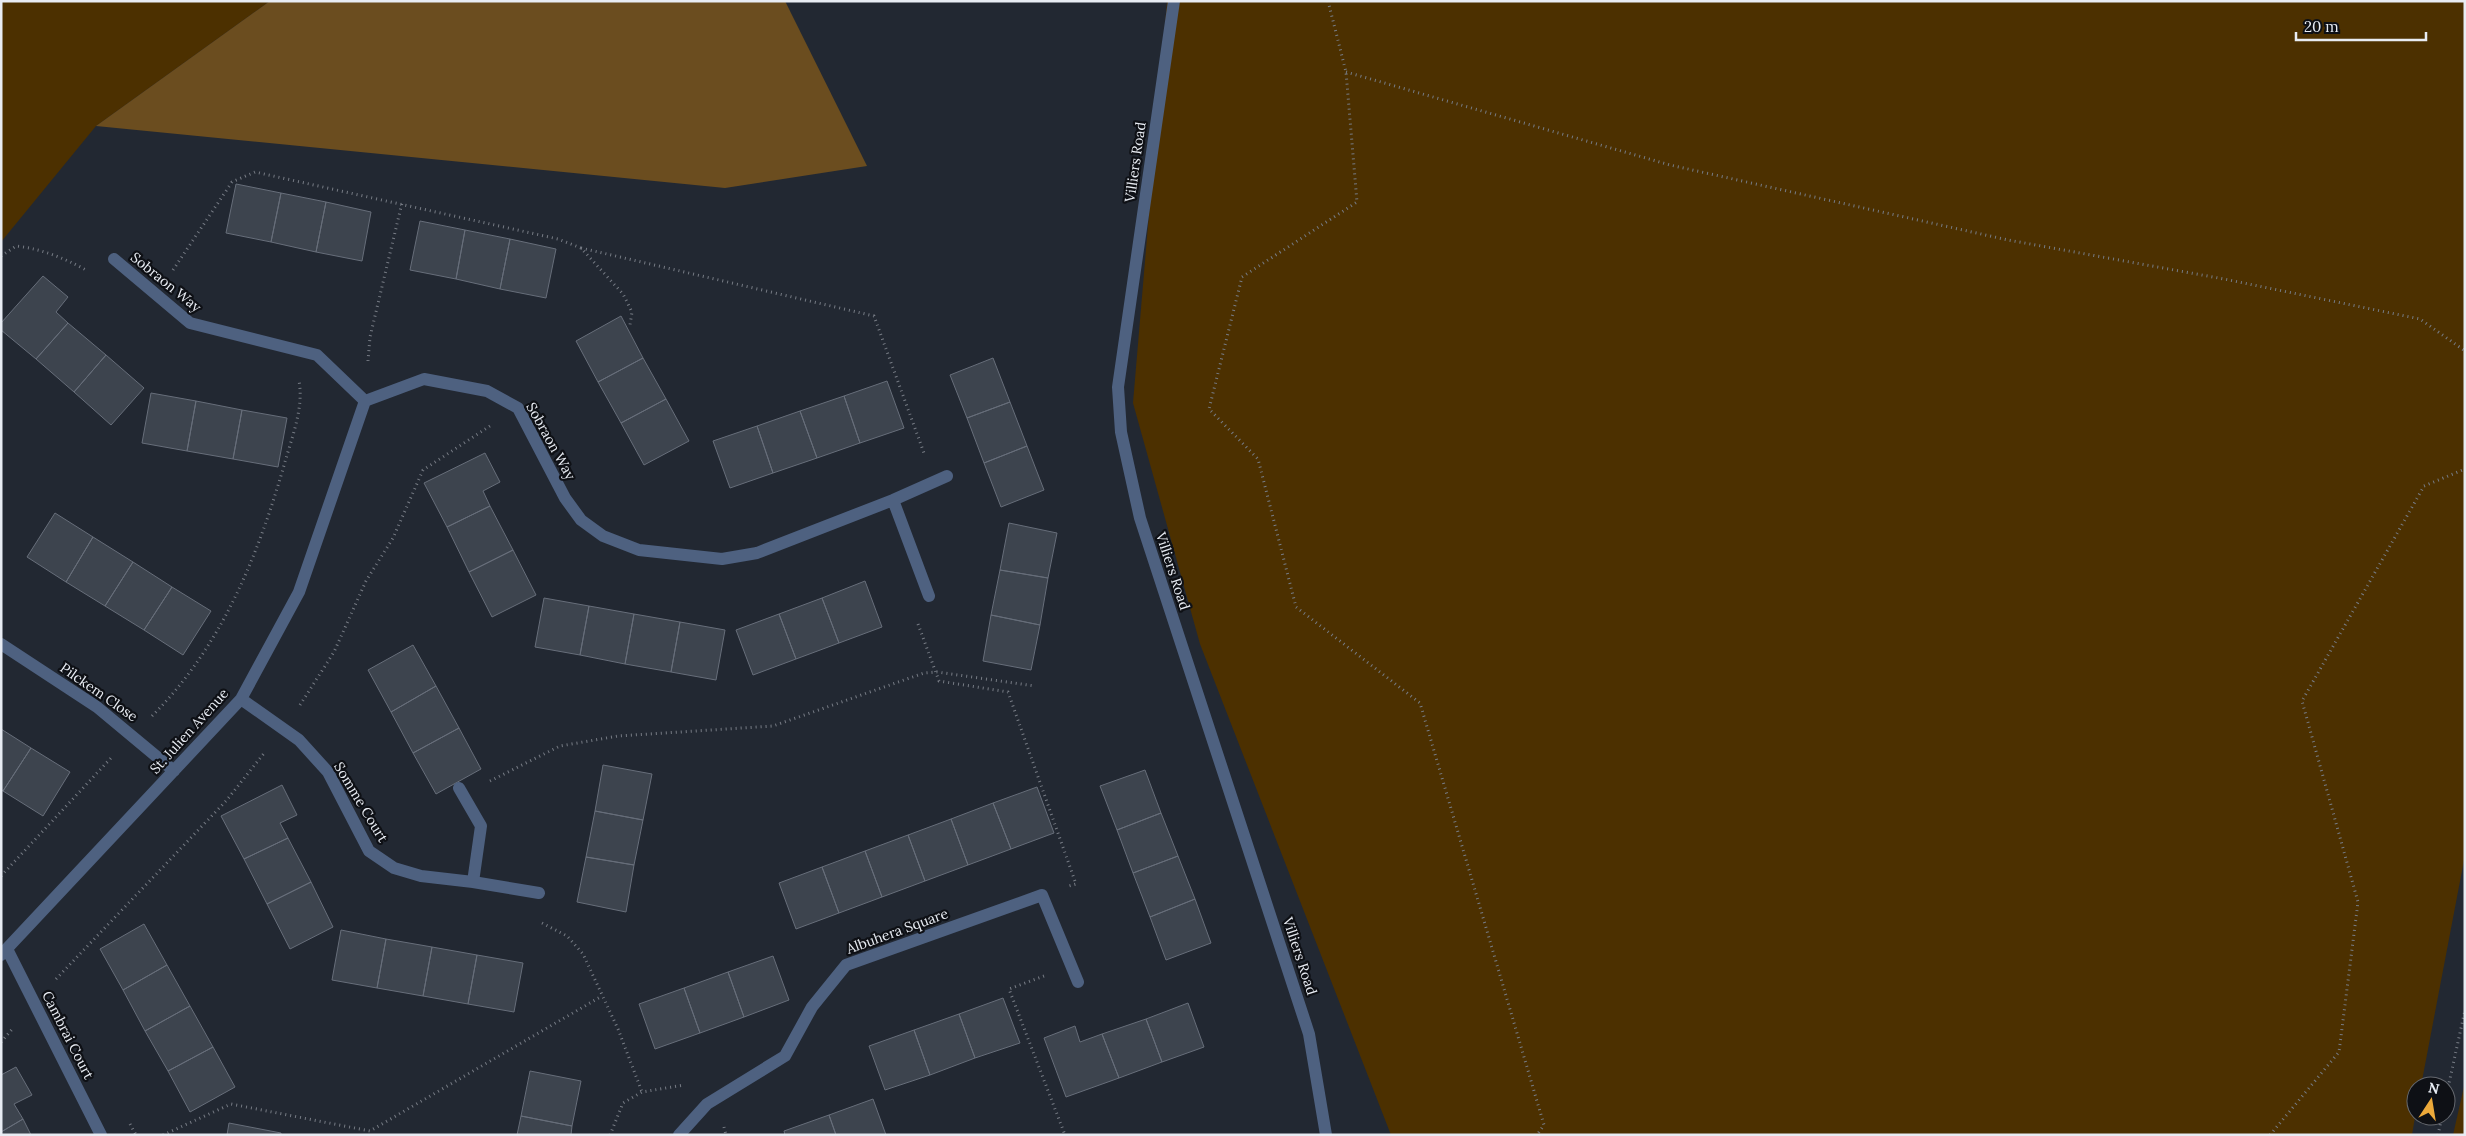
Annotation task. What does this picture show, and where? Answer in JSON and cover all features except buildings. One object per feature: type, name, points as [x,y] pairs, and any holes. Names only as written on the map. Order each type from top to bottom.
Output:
[{"type":"street","name":"Villiers Road","points":[[1174,1],[1118,387],[1120,432],[1140,518],[1309,1034],[1326,1135]]},
{"type":"street","name":"Sobraon Way","points":[[114,259],[190,323],[317,355],[365,401],[424,379],[486,391],[518,408],[565,498],[581,520],[603,536],[639,550],[722,558],[756,553],[893,500],[947,476]]},
{"type":"street","name":"St. Julien Avenue","points":[[4,952],[240,699],[299,592],[365,401]]},
{"type":"street","points":[[893,500],[929,596]]},
{"type":"street","name":"Pilckem Close","points":[[1,644],[97,707],[174,771]]},
{"type":"street","name":"Somme Court","points":[[240,699],[300,740],[328,772],[369,851],[394,868],[421,876],[539,893]]},
{"type":"street","points":[[461,792],[481,826],[473,882]]},
{"type":"street","points":[[1042,895],[1078,982]]},
{"type":"street","name":"Albuhera Square","points":[[679,1135],[707,1104],[786,1056],[812,1007],[846,964],[1042,895]]},
{"type":"street","name":"Cambrai Court","points":[[4,952],[102,1135]]},
{"type":"path","points":[[1328,1],[1346,72],[1357,202],[1242,277],[1209,409],[1258,459],[1296,607],[1420,702],[1544,1126],[1538,1135]]},
{"type":"path","points":[[1346,72],[1670,165],[2008,240],[2224,279],[2420,319],[2465,351]]},
{"type":"path","points":[[156,296],[232,182],[256,172],[558,239],[581,248],[874,316],[935,482]]},
{"type":"path","points":[[365,401],[370,337],[402,203]]},
{"type":"path","points":[[1,256],[16,246],[36,248],[61,257],[90,272]]},
{"type":"path","points":[[581,248],[623,294],[632,312],[630,325]]},
{"type":"path","points":[[1,876],[174,694],[221,625],[244,579],[274,503],[298,420],[300,382],[295,376]]},
{"type":"path","points":[[2270,1135],[2339,1052],[2358,902],[2302,701],[2424,486],[2465,469]]},
{"type":"path","points":[[929,596],[913,611],[940,681],[1008,692],[1076,884],[1042,895]]},
{"type":"path","points":[[461,792],[560,746],[618,736],[773,726],[924,672],[937,672],[1035,686]]},
{"type":"path","points":[[539,893],[542,923],[567,936],[583,954],[618,1029],[642,1092]]},
{"type":"path","points":[[1066,1135],[1009,989],[1071,966]]},
{"type":"path","points":[[163,1135],[231,1104],[370,1131],[602,996]]},
{"type":"path","points":[[2451,1076],[2465,1010]]},
{"type":"path","points":[[610,1135],[623,1103],[642,1092],[682,1084],[707,1104]]},
{"type":"shaded area","points":[[1,1],[270,1],[96,126],[1,242]]},
{"type":"shaded area","points":[[270,1],[785,1],[867,166],[725,188],[96,126]]},
{"type":"shaded area","points":[[1167,1],[2465,1],[2465,855],[2423,1076],[2406,1076],[2406,1126],[2414,1126],[2412,1135],[1391,1135],[1200,644],[1133,403]]},
{"type":"shaded area","points":[[2465,1082],[2465,1135],[2453,1135]]}]
